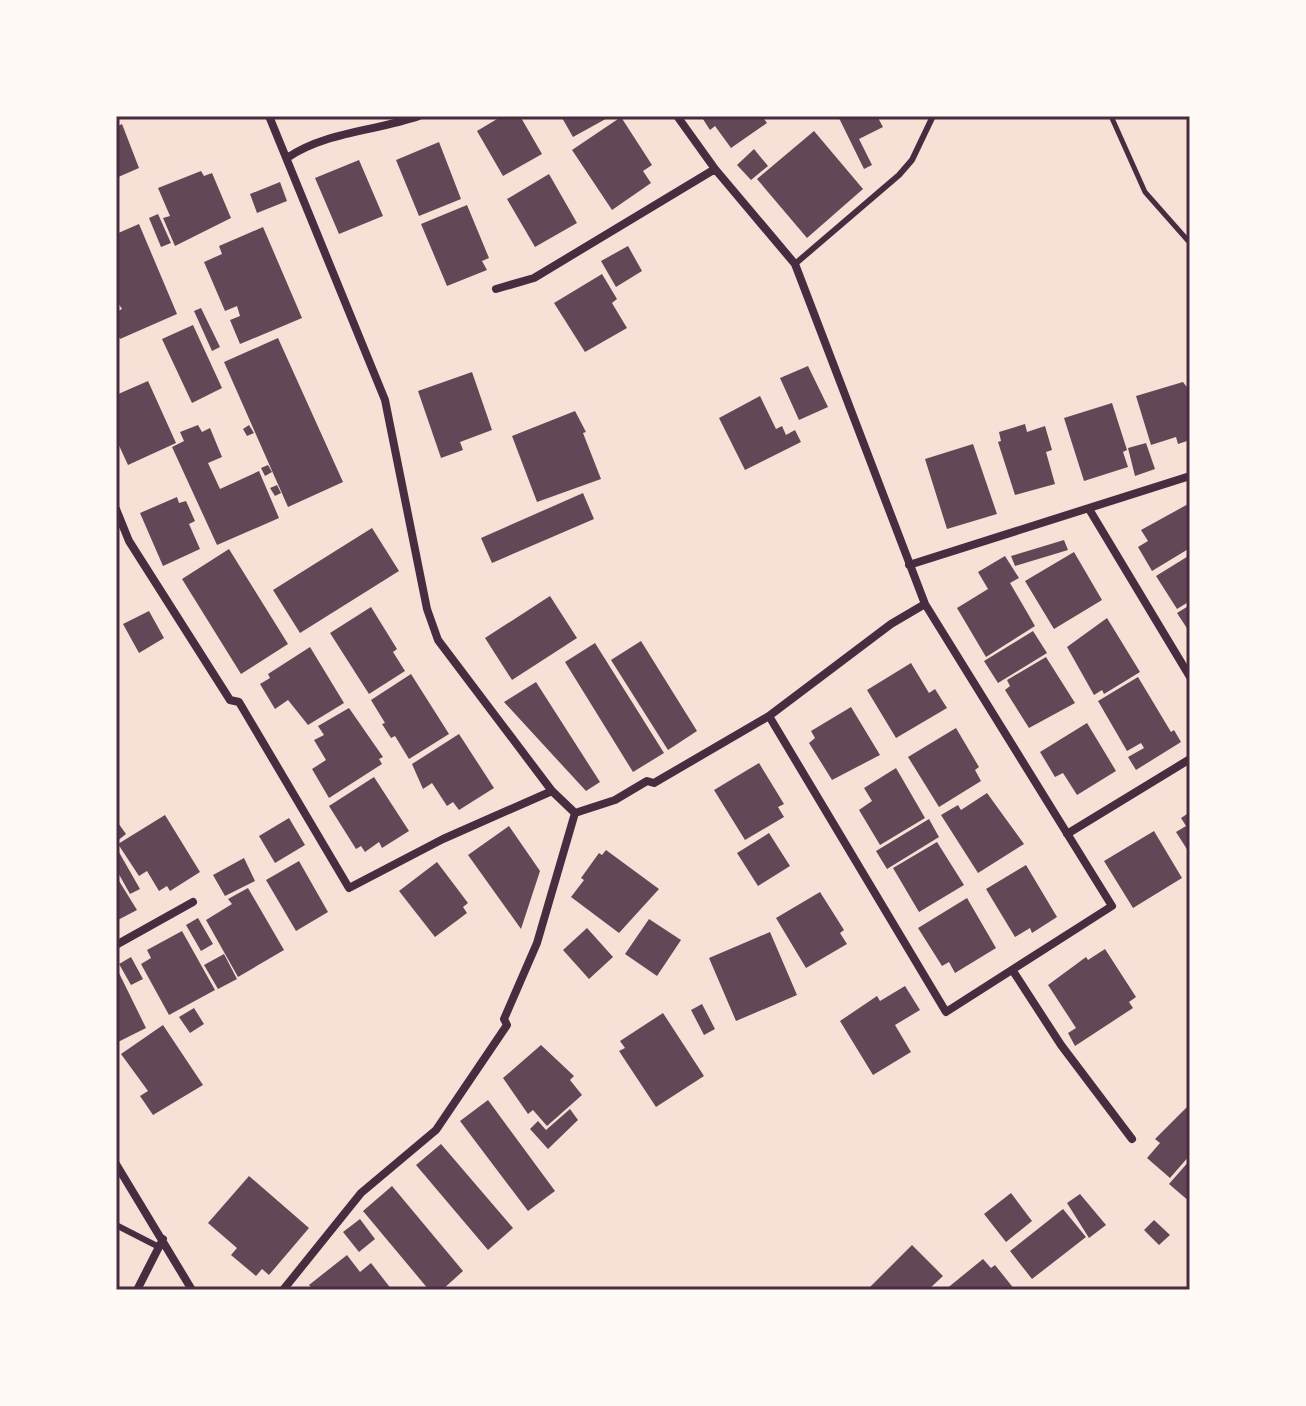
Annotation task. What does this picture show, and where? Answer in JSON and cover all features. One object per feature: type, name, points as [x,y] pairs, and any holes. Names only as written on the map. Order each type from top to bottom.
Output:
[{"type":"street","points":[[269,116],[385,400],[427,609],[438,640],[552,791],[575,813]]},
{"type":"street","points":[[287,158],[308,143],[382,129],[419,116]]},
{"type":"street","points":[[677,116],[715,169],[795,264],[925,604],[1112,906],[946,1012],[769,716]]},
{"type":"street","points":[[496,289],[534,278],[715,169]]},
{"type":"street","points":[[909,565],[1190,476]]},
{"type":"street","points":[[116,509],[129,541],[230,700],[239,702],[349,888],[443,839],[552,791]]},
{"type":"street","points":[[1089,509],[1190,677]]},
{"type":"street","points":[[575,813],[615,800],[647,781],[654,783],[769,716],[891,624],[925,604]]},
{"type":"street","points":[[1067,834],[1190,759]]},
{"type":"street","points":[[283,1290],[361,1193],[436,1130],[507,1025],[504,1019],[537,943],[575,813]]},
{"type":"street","points":[[116,945],[193,902]]},
{"type":"street","points":[[1013,971],[1061,1045],[1132,1139]]},
{"type":"street","points":[[116,1164],[192,1290]]},
{"type":"street","points":[[137,1290],[161,1243]]},
{"type":"lane","points":[[795,264],[899,175],[912,160],[933,116]]},
{"type":"lane","points":[[116,1225],[161,1243]]},
{"type":"path","points":[[1111,116],[1145,192],[1190,243]]},
{"type":"building","points":[[502,116],[520,116],[542,154],[503,176],[477,131]]},
{"type":"building","points":[[561,116],[611,116],[573,137]]},
{"type":"building","points":[[701,116],[762,116],[767,123],[731,148],[715,126],[710,130]]},
{"type":"building","points":[[838,116],[877,116],[883,127],[859,139],[872,165],[864,169]]},
{"type":"building","points":[[621,117],[652,165],[643,171],[651,183],[612,210],[572,150]]},
{"type":"building","points":[[122,124],[139,168],[116,178],[116,127]]},
{"type":"building","points":[[814,131],[863,189],[807,238],[757,179]]},
{"type":"building","points":[[439,142],[461,199],[419,216],[396,160]]},
{"type":"building","points":[[754,149],[768,166],[751,180],[737,165]]},
{"type":"building","points":[[359,160],[383,216],[339,234],[315,178]]},
{"type":"building","points":[[201,171],[204,176],[212,173],[231,218],[175,246],[163,218],[170,216],[158,188]]},
{"type":"building","points":[[549,174],[577,223],[535,247],[507,199]]},
{"type":"building","points":[[280,182],[287,201],[257,213],[250,194]]},
{"type":"building","points":[[467,205],[489,258],[482,261],[487,270],[447,286],[421,224]]},
{"type":"building","points":[[158,214],[171,243],[161,247],[149,218]]},
{"type":"building","points":[[139,224],[177,314],[120,339],[116,331],[116,312],[122,309],[116,300],[116,234]]},
{"type":"building","points":[[263,227],[302,318],[240,344],[230,320],[240,316],[237,306],[225,311],[204,262],[222,254],[219,246]]},
{"type":"building","points":[[628,246],[642,271],[616,287],[601,261]]},
{"type":"building","points":[[602,274],[617,299],[612,303],[627,328],[585,352],[554,303]]},
{"type":"building","points":[[201,308],[220,347],[212,351],[194,311]]},
{"type":"building","points":[[193,325],[222,388],[192,403],[162,339]]},
{"type":"building","points":[[278,338],[343,482],[288,507],[224,362]]},
{"type":"building","points":[[808,366],[828,407],[799,420],[780,378]]},
{"type":"building","points":[[472,372],[492,430],[460,442],[463,450],[441,458],[418,391]]},
{"type":"building","points":[[148,381],[176,443],[128,465],[116,439],[116,395]]},
{"type":"building","points":[[1183,382],[1190,391],[1190,440],[1178,444],[1176,437],[1151,445],[1136,396]]},
{"type":"building","points":[[760,396],[776,429],[782,426],[786,435],[795,430],[801,442],[745,470],[719,418]]},
{"type":"building","points":[[1112,403],[1127,450],[1123,452],[1128,467],[1084,481],[1064,418]]},
{"type":"building","points":[[575,411],[586,432],[583,433],[601,479],[537,502],[512,436]]},
{"type":"building","points":[[1025,424],[1027,432],[1045,426],[1052,450],[1046,452],[1055,484],[1015,495],[998,442],[1001,441],[999,432]]},
{"type":"building","points":[[198,425],[202,432],[210,428],[222,457],[208,463],[220,489],[259,471],[279,518],[217,545],[172,447],[184,441],[180,432]]},
{"type":"building","points":[[249,425],[254,433],[247,436],[243,429]]},
{"type":"building","points":[[1146,443],[1155,469],[1135,476],[1128,448]]},
{"type":"building","points":[[973,444],[997,514],[947,529],[925,459]]},
{"type":"building","points":[[268,465],[272,472],[265,476],[261,468]]},
{"type":"building","points":[[277,485],[281,493],[275,496],[270,488]]},
{"type":"building","points":[[583,493],[594,519],[492,563],[481,538]]},
{"type":"building","points":[[177,497],[179,503],[186,501],[195,521],[189,524],[200,549],[163,566],[140,513]]},
{"type":"building","points":[[1190,503],[1190,548],[1152,571],[1138,547],[1148,541],[1141,530]]},
{"type":"building","points":[[372,528],[399,571],[300,633],[273,590]]},
{"type":"building","points":[[1064,540],[1068,550],[1015,566],[1011,556]]},
{"type":"building","points":[[229,549],[288,644],[241,674],[182,579]]},
{"type":"building","points":[[1074,552],[1102,600],[1054,629],[1025,581]]},
{"type":"building","points":[[1190,555],[1190,601],[1177,609],[1156,576]]},
{"type":"building","points":[[1005,556],[1019,578],[1010,583],[1035,626],[986,657],[957,608],[988,589],[978,572]]},
{"type":"building","points":[[550,596],[577,638],[512,680],[485,638]]},
{"type":"building","points":[[1190,605],[1190,633],[1177,613]]},
{"type":"building","points":[[371,607],[397,649],[393,652],[405,671],[369,694],[330,633]]},
{"type":"building","points":[[149,611],[164,638],[139,653],[123,624]]},
{"type":"building","points":[[1107,618],[1140,672],[1104,694],[1102,690],[1094,695],[1067,647]]},
{"type":"building","points":[[1033,631],[1047,653],[998,683],[984,661]]},
{"type":"building","points":[[641,641],[697,731],[668,750],[611,660]]},
{"type":"building","points":[[595,643],[664,753],[633,772],[565,662]]},
{"type":"building","points":[[310,647],[344,703],[308,725],[288,700],[275,709],[260,684],[270,678],[268,674]]},
{"type":"building","points":[[1046,657],[1075,703],[1029,728],[1005,690],[1010,686],[1007,680]]},
{"type":"building","points":[[911,663],[929,693],[935,689],[947,708],[896,738],[867,690]]},
{"type":"building","points":[[411,674],[449,734],[409,759],[395,736],[391,738],[371,700]]},
{"type":"building","points":[[1138,677],[1171,732],[1174,730],[1181,742],[1136,770],[1128,757],[1144,748],[1141,743],[1127,751],[1098,701]]},
{"type":"building","points":[[536,682],[600,782],[586,791],[504,702]]},
{"type":"building","points":[[851,707],[880,755],[832,780],[809,743],[815,738],[811,731]]},
{"type":"building","points":[[349,708],[383,757],[379,759],[382,764],[329,798],[312,769],[326,760],[314,740],[324,735],[318,726]]},
{"type":"building","points":[[1087,723],[1116,771],[1077,795],[1063,773],[1055,777],[1040,752]]},
{"type":"building","points":[[956,728],[979,767],[975,770],[981,781],[939,807],[908,757]]},
{"type":"building","points":[[459,734],[494,788],[459,810],[453,802],[447,806],[432,783],[423,789],[412,764]]},
{"type":"building","points":[[759,763],[784,804],[778,807],[784,817],[745,840],[714,790]]},
{"type":"building","points":[[896,768],[925,818],[880,845],[859,810],[872,801],[864,788]]},
{"type":"building","points":[[374,777],[409,831],[382,848],[379,842],[365,852],[361,846],[356,849],[329,806]]},
{"type":"building","points":[[987,793],[1024,844],[978,873],[941,815],[958,805],[961,810]]},
{"type":"building","points":[[1190,812],[1190,854],[1176,832],[1186,826],[1181,818]]},
{"type":"building","points":[[165,815],[200,872],[170,891],[167,886],[159,891],[147,871],[139,876],[118,844]]},
{"type":"building","points":[[289,818],[305,845],[275,863],[259,836]]},
{"type":"building","points":[[929,819],[939,837],[887,869],[876,851]]},
{"type":"building","points":[[116,820],[126,834],[116,842]]},
{"type":"building","points":[[509,826],[540,871],[521,929],[468,855]]},
{"type":"building","points":[[1154,831],[1182,878],[1133,908],[1104,861]]},
{"type":"building","points":[[769,833],[790,866],[758,886],[737,853]]},
{"type":"building","points":[[937,842],[964,885],[919,912],[893,868]]},
{"type":"building","points":[[116,847],[140,889],[130,894],[116,869]]},
{"type":"building","points":[[606,850],[659,889],[619,933],[571,897],[599,853],[602,855]]},
{"type":"building","points":[[244,858],[255,881],[225,896],[213,875]]},
{"type":"building","points":[[299,861],[328,912],[296,931],[266,880]]},
{"type":"building","points":[[437,862],[468,903],[463,907],[467,913],[435,937],[399,891]]},
{"type":"building","points":[[1026,865],[1057,917],[1032,933],[1030,928],[1015,937],[986,889]]},
{"type":"building","points":[[116,876],[137,910],[116,921]]},
{"type":"building","points":[[248,888],[284,950],[238,977],[206,920],[232,904],[228,899]]},
{"type":"building","points":[[820,892],[844,930],[840,933],[847,944],[806,968],[776,918]]},
{"type":"building","points":[[967,898],[996,948],[955,973],[949,962],[942,966],[918,928]]},
{"type":"building","points":[[198,918],[213,944],[201,951],[186,925]]},
{"type":"building","points":[[649,919],[681,940],[657,976],[625,954]]},
{"type":"building","points":[[587,928],[613,957],[589,979],[563,950]]},
{"type":"building","points":[[182,931],[215,990],[169,1015],[141,964],[151,958],[147,950]]},
{"type":"building","points":[[770,932],[797,995],[736,1021],[709,958]]},
{"type":"building","points":[[1105,949],[1136,997],[1129,1002],[1133,1008],[1075,1046],[1068,1033],[1076,1028],[1048,985],[1086,957],[1088,960]]},
{"type":"building","points":[[224,954],[237,979],[218,989],[204,965]]},
{"type":"building","points":[[131,957],[143,979],[131,985],[119,964]]},
{"type":"building","points":[[119,973],[146,1028],[116,1043],[116,975]]},
{"type":"building","points":[[905,986],[920,1010],[895,1025],[911,1052],[873,1075],[840,1021],[877,996],[880,1001]]},
{"type":"building","points":[[702,1004],[715,1029],[704,1035],[691,1010]]},
{"type":"building","points":[[194,1008],[204,1024],[190,1033],[179,1017]]},
{"type":"building","points":[[663,1013],[704,1076],[656,1107],[619,1051],[625,1048],[620,1041]]},
{"type":"building","points":[[163,1025],[203,1085],[153,1115],[140,1096],[148,1091],[121,1054]]},
{"type":"building","points":[[541,1045],[574,1076],[570,1080],[582,1095],[547,1126],[533,1110],[528,1114],[503,1078]]},
{"type":"building","points":[[488,1100],[555,1191],[528,1211],[460,1121]]},
{"type":"building","points":[[1188,1106],[1190,1155],[1170,1178],[1147,1158],[1160,1143],[1155,1139]]},
{"type":"building","points":[[570,1109],[578,1120],[548,1149],[530,1129],[538,1121],[546,1130]]},
{"type":"building","points":[[441,1144],[513,1228],[488,1250],[416,1165]]},
{"type":"building","points":[[1190,1160],[1190,1202],[1169,1184]]},
{"type":"building","points":[[249,1176],[309,1228],[269,1275],[262,1269],[256,1276],[231,1255],[237,1248],[208,1223]]},
{"type":"building","points":[[392,1186],[463,1271],[442,1290],[429,1290],[363,1211]]},
{"type":"building","points":[[1011,1193],[1032,1221],[1006,1242],[984,1214]]},
{"type":"building","points":[[1080,1194],[1106,1225],[1089,1238],[1067,1203]]},
{"type":"building","points":[[1063,1209],[1086,1237],[1032,1279],[1010,1251]]},
{"type":"building","points":[[360,1219],[375,1239],[359,1252],[343,1232]]},
{"type":"building","points":[[1154,1220],[1170,1235],[1159,1245],[1144,1230]]},
{"type":"building","points":[[912,1245],[943,1276],[928,1290],[867,1290]]},
{"type":"building","points":[[347,1255],[360,1272],[371,1263],[392,1290],[313,1290],[309,1285]]},
{"type":"building","points":[[983,1259],[991,1268],[995,1265],[1015,1290],[945,1290]]}]
